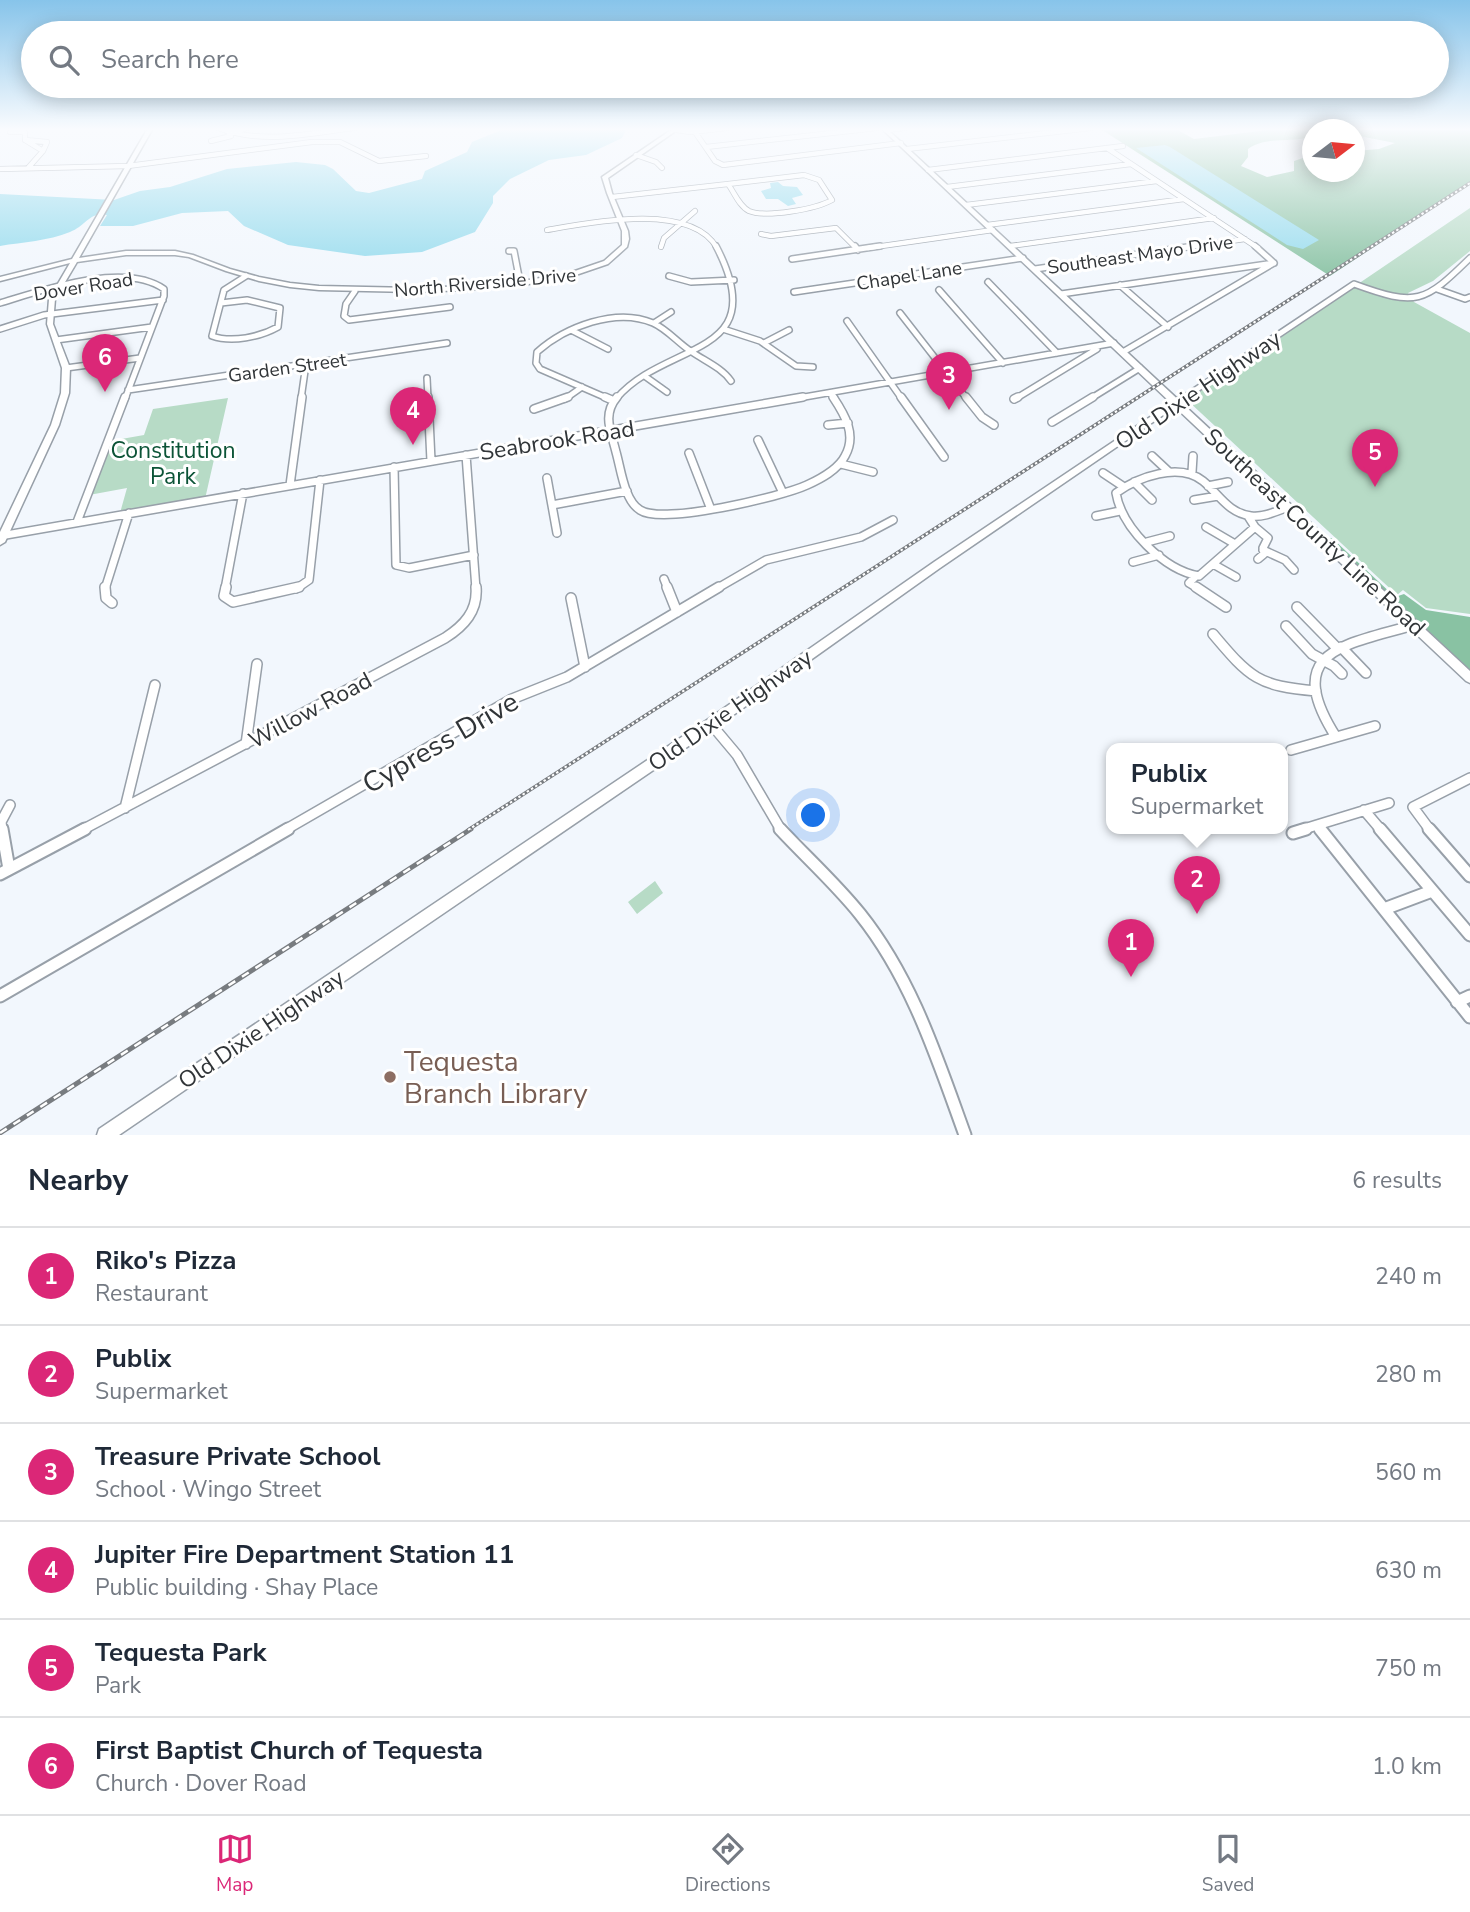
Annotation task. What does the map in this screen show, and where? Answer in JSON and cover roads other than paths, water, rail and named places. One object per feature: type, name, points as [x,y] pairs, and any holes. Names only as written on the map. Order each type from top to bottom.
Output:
[{"type":"street","points":[[1,538],[58,417],[65,393],[66,368],[49,314],[56,288],[119,181]]},
{"type":"street","name":"North Riverside Drive","points":[[0,279],[125,253],[166,252],[193,256],[246,276],[291,285],[355,291],[405,291],[574,276],[607,264],[620,254],[626,244],[626,234],[607,181]]},
{"type":"street","points":[[612,197],[745,181]]},
{"type":"street","points":[[728,183],[744,207],[758,213],[818,206],[832,200],[820,181]]},
{"type":"street","name":"Southeast County Line Road","points":[[941,181],[1470,678]]},
{"type":"street","points":[[947,187],[996,181]]},
{"type":"street","points":[[966,205],[1157,181],[1272,257],[1274,263]]},
{"type":"street","points":[[792,259],[1184,199]]},
{"type":"street","points":[[661,247],[664,238],[695,211]]},
{"type":"street","points":[[1010,246],[1214,218]]},
{"type":"street","points":[[547,230],[653,220],[681,223],[697,228],[710,237],[734,280],[734,309],[723,329],[692,353],[626,387],[612,400],[606,414],[632,505],[652,515],[665,516],[783,493],[816,483],[841,464],[850,443],[848,423],[831,393]]},
{"type":"street","points":[[583,235],[584,226]]},
{"type":"street","points":[[761,234],[771,236],[836,228],[841,230],[858,250]]},
{"type":"street","name":"Southeast Mayo Drive","points":[[1035,269],[1245,239]]},
{"type":"street","points":[[509,251],[514,251],[520,282]]},
{"type":"street","name":"Chapel Lane","points":[[794,292],[1023,258]]},
{"type":"street","points":[[1437,289],[1468,261]]},
{"type":"street","points":[[1062,295],[1274,263]]},
{"type":"street","points":[[1124,352],[1274,263]]},
{"type":"street","points":[[221,303],[247,300],[279,307],[279,325],[265,333],[215,338],[212,336],[225,288],[246,276]]},
{"type":"street","points":[[669,276],[691,282],[734,280]]},
{"type":"street","name":"Dover Road","points":[[0,303],[56,288],[112,278],[139,277],[160,283],[164,289],[163,300],[77,522]]},
{"type":"street","points":[[988,282],[1057,354]]},
{"type":"street","name":"Old Dixie Highway","points":[[105,1135],[711,724],[937,565],[1354,284],[1386,294],[1410,296],[1429,294],[1437,289]]},
{"type":"street","points":[[1120,285],[1168,327]]},
{"type":"street","points":[[1437,289],[1468,298],[1470,306]]},
{"type":"street","points":[[939,290],[1003,363]]},
{"type":"street","points":[[355,291],[345,305],[344,316],[349,320],[450,307]]},
{"type":"street","points":[[0,329],[49,314],[163,300]]},
{"type":"street","points":[[654,323],[671,312]]},
{"type":"street","points":[[900,313],[982,417],[994,425]]},
{"type":"street","points":[[536,365],[538,350],[571,330],[617,319],[639,319],[654,323],[692,353],[726,374],[731,381]]},
{"type":"street","points":[[847,321],[944,457]]},
{"type":"street","points":[[56,340],[152,327]]},
{"type":"street","points":[[723,329],[764,343],[796,366],[813,367]]},
{"type":"street","points":[[571,330],[608,349]]},
{"type":"street","points":[[764,343],[789,330]]},
{"type":"street","name":"Garden Street","points":[[128,390],[447,343]]},
{"type":"street","name":"Seabrook Road","points":[[1,538],[77,522],[466,454],[1114,344]]},
{"type":"street","points":[[1014,399],[1103,345]]},
{"type":"street","points":[[66,368],[140,358]]},
{"type":"street","points":[[290,485],[306,364]]},
{"type":"street","points":[[528,368],[536,365],[612,400]]},
{"type":"street","points":[[1052,422],[1140,368]]},
{"type":"street","points":[[646,377],[667,391]]},
{"type":"street","points":[[427,378],[431,461]]},
{"type":"street","points":[[534,410],[563,400],[582,387]]},
{"type":"street","points":[[828,425],[848,423]]},
{"type":"street","points":[[758,440],[783,493]]},
{"type":"street","points":[[689,453],[710,507]]},
{"type":"street","name":"Willow Road","points":[[5,872],[461,627],[477,601],[466,454]]},
{"type":"street","points":[[1152,456],[1168,471]]},
{"type":"street","points":[[1192,472],[1193,456]]},
{"type":"street","points":[[841,464],[873,472]]},
{"type":"street","points":[[394,467],[396,565],[409,568],[474,555]]},
{"type":"street","points":[[1195,577],[1182,574],[1159,555],[1120,510],[1115,498],[1116,493],[1134,482],[1168,471],[1192,472],[1232,508],[1246,514],[1255,527],[1268,538],[1264,554],[1258,559]]},
{"type":"street","points":[[1103,472],[1124,487]]},
{"type":"street","points":[[547,478],[557,533]]},
{"type":"street","points":[[243,493],[224,596],[233,601],[297,589],[309,580],[320,480]]},
{"type":"street","points":[[1134,482],[1152,500]]},
{"type":"street","points":[[1208,486],[1228,482]]},
{"type":"street","points":[[552,505],[627,491]]},
{"type":"street","points":[[1194,500],[1218,496]]},
{"type":"street","points":[[1246,514],[1287,506]]},
{"type":"street","points":[[1096,516],[1120,510]]},
{"type":"street","points":[[112,603],[105,596],[105,589],[129,513]]},
{"type":"street","name":"Cypress Drive","points":[[0,996],[512,699],[553,684],[766,560],[861,537],[893,520]]},
{"type":"street","points":[[1206,527],[1235,544]]},
{"type":"street","points":[[1226,607],[1189,583],[1255,527]]},
{"type":"street","points":[[1147,541],[1170,536]]},
{"type":"street","points":[[810,548],[833,548]]},
{"type":"street","points":[[1263,550],[1285,560],[1294,570]]},
{"type":"street","points":[[1133,562],[1159,555]]},
{"type":"street","points":[[1213,564],[1236,577]]},
{"type":"street","points":[[664,579],[677,612]]},
{"type":"street","points":[[571,598],[584,667]]},
{"type":"street","points":[[1297,607],[1366,673]]},
{"type":"street","points":[[1336,737],[1325,718],[1316,691],[1316,676],[1322,661],[1339,648],[1413,625]]},
{"type":"street","points":[[1286,626],[1322,661],[1334,666],[1342,674]]},
{"type":"street","points":[[1213,634],[1255,680],[1273,687],[1316,691]]},
{"type":"street","points":[[246,744],[257,664]]},
{"type":"street","points":[[125,808],[155,685]]},
{"type":"street","points":[[711,724],[737,755],[780,829],[860,914],[894,964],[928,1032],[965,1135]]},
{"type":"street","points":[[1291,750],[1374,726]]},
{"type":"street","points":[[1470,778],[1413,807],[1416,814],[1470,876]]},
{"type":"street","points":[[1293,832],[1389,803]]},
{"type":"street","points":[[5,872],[1,822],[10,805]]},
{"type":"street","points":[[1364,810],[1470,936]]},
{"type":"street","points":[[1317,825],[1470,1017]]},
{"type":"street","points":[[1384,909],[1432,891]]},
{"type":"street","points":[[1457,1002],[1470,996]]},
{"type":"water","points":[[189,181],[346,181],[356,191],[369,193],[415,181],[508,181],[493,196],[493,203],[475,232],[422,252],[365,256],[288,245],[244,226],[228,211],[182,213],[133,226],[100,226],[107,215],[101,214],[62,235],[0,246],[0,194],[114,200],[140,191]]},
{"type":"water","points":[[1187,181],[1224,181],[1319,240],[1303,249],[1287,245]]},
{"type":"water","points":[[778,182],[783,186],[797,187],[803,195],[792,198],[796,204],[788,206],[778,199],[766,199],[761,191],[771,188],[770,183]]},
{"type":"railway","points":[[468,830],[1470,183]]},
{"type":"railway","points":[[0,1133],[471,829]]},
{"type":"place","name":"First Baptist Church of Tequesta","points":[[105,392]]},
{"type":"place","name":"Treasure Private School","points":[[949,410]]},
{"type":"place","name":"Jupiter Fire Department Station 11","points":[[413,445]]},
{"type":"place","name":"Tequesta Park","points":[[1375,487]]},
{"type":"place","name":"Publix","points":[[1197,914]]},
{"type":"place","name":"Riko's Pizza","points":[[1131,977]]},
{"type":"place","name":"Tequesta Branch Library","points":[[390,1077]]},
{"type":"park label","name":"Constitution Park","points":[[173,463]]}]
